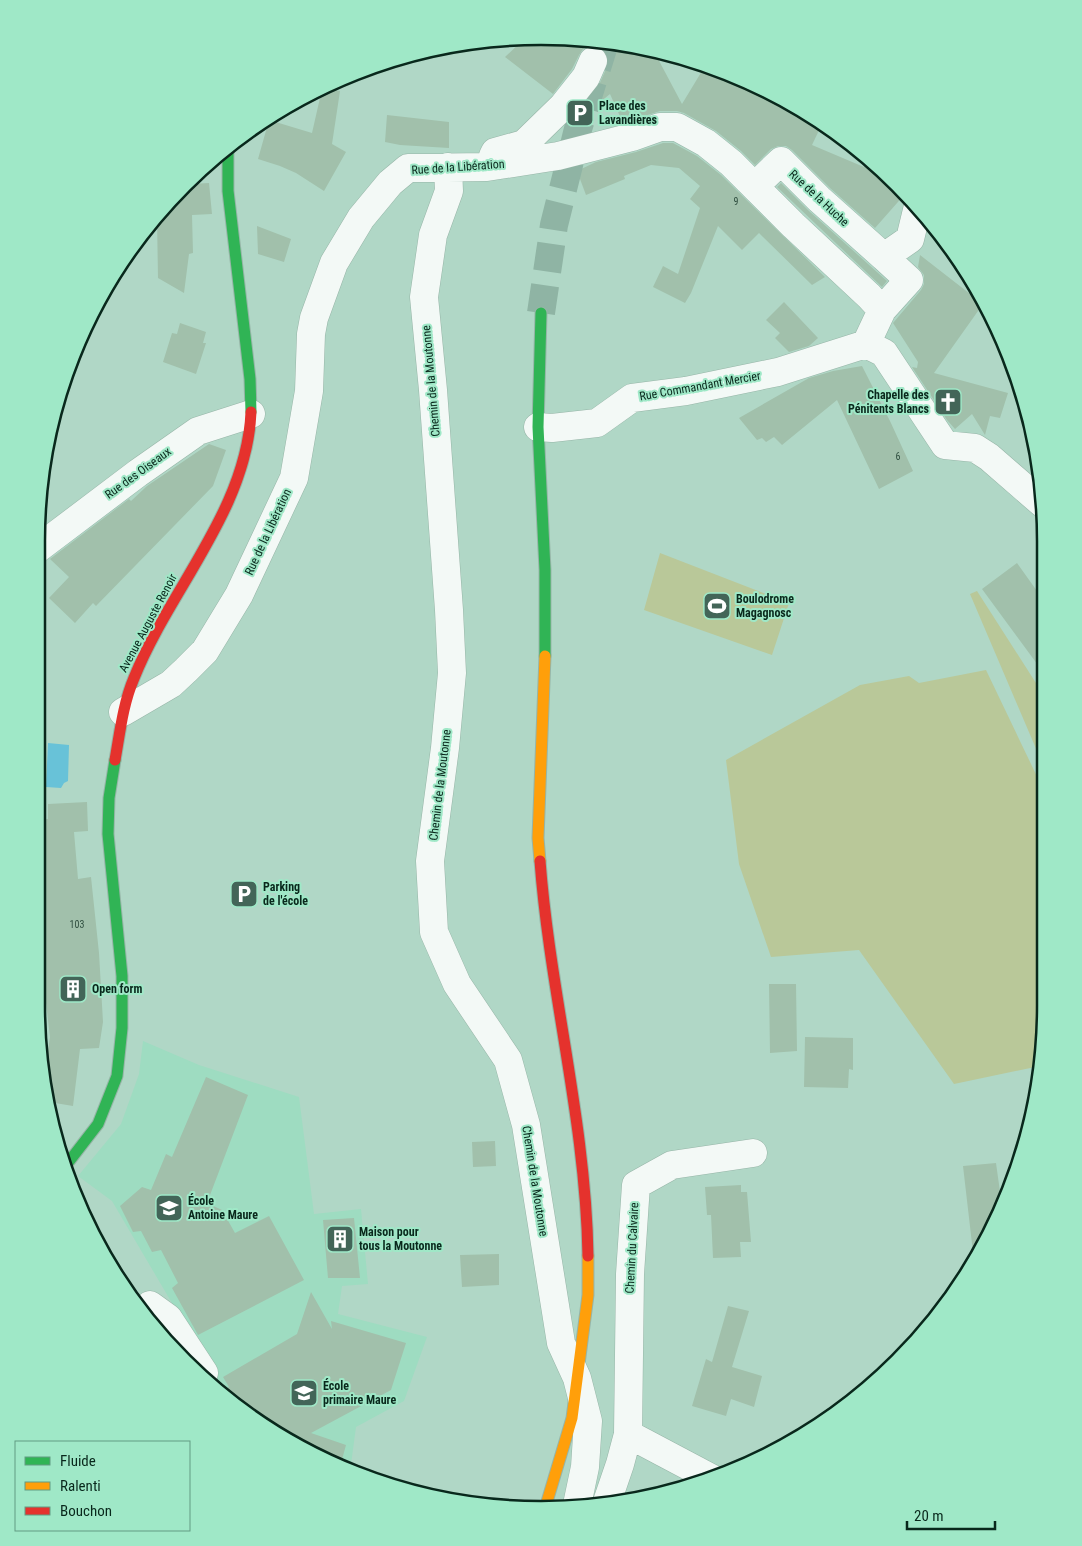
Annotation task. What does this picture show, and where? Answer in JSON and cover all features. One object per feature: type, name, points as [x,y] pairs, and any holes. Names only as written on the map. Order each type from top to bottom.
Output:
[{"type":"main road","name":"Avenue Auguste Renoir","points":[[70,1160],[98,1124],[117,1076],[122,1028],[122,976],[108,834],[109,798],[123,712],[134,678],[148,648],[216,528],[245,459],[250,414],[250,379],[228,191],[228,156]]},
{"type":"main road","points":[[541,313],[538,427],[545,570],[545,680],[538,838],[543,904],[569,1068],[587,1211],[588,1295],[572,1418],[547,1501]]},
{"type":"street","points":[[488,167],[496,152],[524,144],[563,106],[586,77],[592,61]]},
{"type":"street","name":"Rue de la Libération","points":[[123,712],[171,684],[205,651],[243,586],[294,478],[309,391],[311,334],[314,318],[334,264],[361,218],[390,183],[408,168],[488,167],[558,156],[660,128],[677,127],[706,143],[731,163],[882,310]]},
{"type":"street","name":"Rue de la Huche","points":[[755,186],[781,161],[819,199],[884,257]]},
{"type":"street","name":"Chemin de la Moutonne","points":[[448,167],[449,191],[433,235],[424,297],[433,390],[452,672],[445,748],[430,861],[434,932],[457,984],[508,1060],[526,1125],[561,1343],[577,1378],[588,1421],[585,1468],[578,1500]]},
{"type":"street","points":[[916,216],[910,239],[884,257],[909,280],[882,310],[866,344],[884,354],[945,445],[975,448],[989,457],[1035,496]]},
{"type":"street","name":"Rue Commandant Mercier","points":[[538,427],[552,428],[597,423],[632,398],[686,391],[778,372],[866,344]]},
{"type":"street","name":"Rue des Oiseaux","points":[[45,543],[138,472],[198,430],[250,414]]},
{"type":"street","name":"Chemin du Calvaire","points":[[628,1434],[630,1274],[636,1186],[672,1165],[753,1153]]},
{"type":"street","points":[[150,1304],[168,1318],[196,1361]]},
{"type":"street","points":[[609,1496],[628,1434],[703,1474]]},
{"type":"shaded area","name":"Boulodrome Magagnosc","points":[[660,553],[789,603],[772,655],[644,610]]},
{"type":"shaded area","points":[[977,591],[1037,685],[1037,751],[970,594]]},
{"type":"shaded area","points":[[986,670],[1037,776],[1037,1005],[1033,1067],[954,1084],[859,950],[771,957],[739,864],[726,760],[860,685],[909,676],[919,683]]},
{"type":"shaded area","points":[[143,1041],[199,1065],[299,1097],[314,1214],[361,1209],[368,1284],[342,1286],[338,1314],[427,1337],[404,1401],[356,1427],[351,1463],[293,1435],[239,1399],[215,1379],[112,1201],[78,1176],[121,1124],[139,1074]]},
{"type":"water","points":[[48,743],[69,745],[68,781],[61,788],[46,787]]},
{"type":"building","points":[[517,46],[587,47],[583,49],[572,69],[553,94],[505,57]]},
{"type":"building","points":[[602,49],[658,60],[682,104],[702,72],[760,96],[789,111],[819,130],[812,145],[864,167],[865,166],[900,199],[875,228],[786,146],[778,146],[771,149],[755,165],[716,131],[684,113],[660,111],[623,123],[610,94],[577,121],[574,117],[598,87],[607,67],[608,59]]},
{"type":"building","points":[[335,90],[340,91],[332,144],[346,152],[324,191],[296,173],[258,159],[267,128],[276,122],[312,133],[320,97]]},
{"type":"building","points":[[387,115],[449,122],[449,148],[400,145],[385,142]]},
{"type":"building","points":[[663,143],[673,143],[697,156],[721,175],[825,277],[812,285],[759,233],[742,250],[718,226],[691,293],[685,303],[653,287],[663,266],[678,274],[700,208],[690,199],[700,186],[679,168],[651,165],[624,176],[625,179],[586,195],[577,171],[596,162]]},
{"type":"building","points":[[209,183],[212,214],[192,215],[193,253],[189,254],[184,293],[158,278],[157,227],[197,184]]},
{"type":"building","points":[[781,183],[809,211],[887,281],[882,287],[777,187]]},
{"type":"building","points":[[257,226],[291,239],[284,262],[258,254]]},
{"type":"building","points":[[920,255],[972,296],[979,309],[934,373],[1008,393],[1000,418],[990,416],[985,435],[972,414],[955,429],[947,420],[912,367],[917,368],[918,362],[893,323],[924,284],[924,275],[918,267]]},
{"type":"building","points":[[784,302],[818,338],[809,346],[789,352],[775,338],[780,333],[766,320]]},
{"type":"building","points":[[180,323],[206,332],[203,343],[206,343],[196,374],[163,362],[172,333],[177,334]]},
{"type":"building","points":[[862,366],[913,471],[879,489],[837,400],[782,445],[774,437],[766,442],[762,438],[757,440],[739,418],[809,378],[833,371]]},
{"type":"building","points":[[209,444],[226,450],[213,486],[96,606],[93,603],[75,623],[49,598],[69,577],[50,559],[129,499],[131,501],[147,486]]},
{"type":"building","points":[[1017,563],[1037,591],[1037,664],[982,589]]},
{"type":"building","points":[[87,802],[88,831],[74,832],[78,879],[91,877],[99,953],[103,1022],[99,1048],[80,1049],[73,1106],[55,1103],[48,1054],[50,1037],[45,994],[45,819],[48,819],[48,804]]},
{"type":"building","points":[[769,984],[796,984],[797,1051],[770,1053]]},
{"type":"building","points":[[805,1037],[853,1038],[853,1070],[849,1069],[848,1088],[804,1087]]},
{"type":"building","name":"École Antoine Maure","points":[[206,1077],[248,1095],[207,1203],[222,1210],[235,1233],[269,1216],[304,1280],[198,1335],[172,1288],[178,1283],[161,1250],[152,1252],[141,1231],[133,1232],[120,1206],[142,1187],[151,1190],[166,1154],[172,1157]]},
{"type":"building","points":[[495,1141],[496,1166],[473,1167],[472,1142]]},
{"type":"building","points":[[996,1163],[1000,1192],[973,1250],[963,1166]]},
{"type":"building","points":[[741,1185],[741,1192],[747,1192],[751,1242],[740,1242],[741,1257],[713,1258],[711,1215],[707,1215],[705,1187]]},
{"type":"building","name":"Maison pour tous la Moutonne","points":[[354,1218],[360,1278],[328,1278],[323,1220]]},
{"type":"building","points":[[499,1254],[499,1285],[462,1287],[460,1255]]},
{"type":"building","points":[[311,1292],[332,1329],[331,1321],[406,1343],[391,1390],[311,1433],[346,1445],[342,1459],[293,1435],[226,1388],[229,1387],[223,1377],[297,1334]]},
{"type":"building","points":[[728,1306],[749,1311],[732,1367],[762,1376],[754,1407],[731,1399],[726,1416],[692,1406],[706,1359],[712,1362]]},
{"type":"tunnel","points":[[541,313],[554,225],[578,129],[603,49]]},
{"type":"traffic: fast","points":[[228,156],[228,191],[250,379],[251,412]]},
{"type":"traffic: fast","points":[[541,313],[538,427],[545,570],[545,656]]},
{"type":"traffic: fast","points":[[70,1160],[98,1124],[117,1076],[122,1028],[122,976],[108,834],[109,798],[115,760]]},
{"type":"traffic: slow","points":[[540,861],[538,838],[545,656]]},
{"type":"traffic: slow","points":[[547,1501],[572,1418],[588,1295],[588,1256]]},
{"type":"traffic: jam","points":[[115,760],[124,708],[130,688],[149,645],[204,549],[236,483],[246,448],[251,412]]},
{"type":"traffic: jam","points":[[540,861],[551,960],[575,1107],[586,1206],[588,1256]]},
{"type":"place","name":"Place des Lavandières","points":[[580,113]]},
{"type":"place","name":"Chapelle des Pénitents Blancs","points":[[948,402]]},
{"type":"place","name":"Boulodrome Magagnosc","points":[[717,606]]},
{"type":"place","name":"Parking de l'école","points":[[244,894]]},
{"type":"place","name":"Open form","points":[[73,989]]},
{"type":"place","name":"École Antoine Maure","points":[[169,1208]]},
{"type":"place","name":"Maison pour tous la Moutonne","points":[[340,1239]]},
{"type":"place","name":"École primaire Maure","points":[[304,1393]]}]
